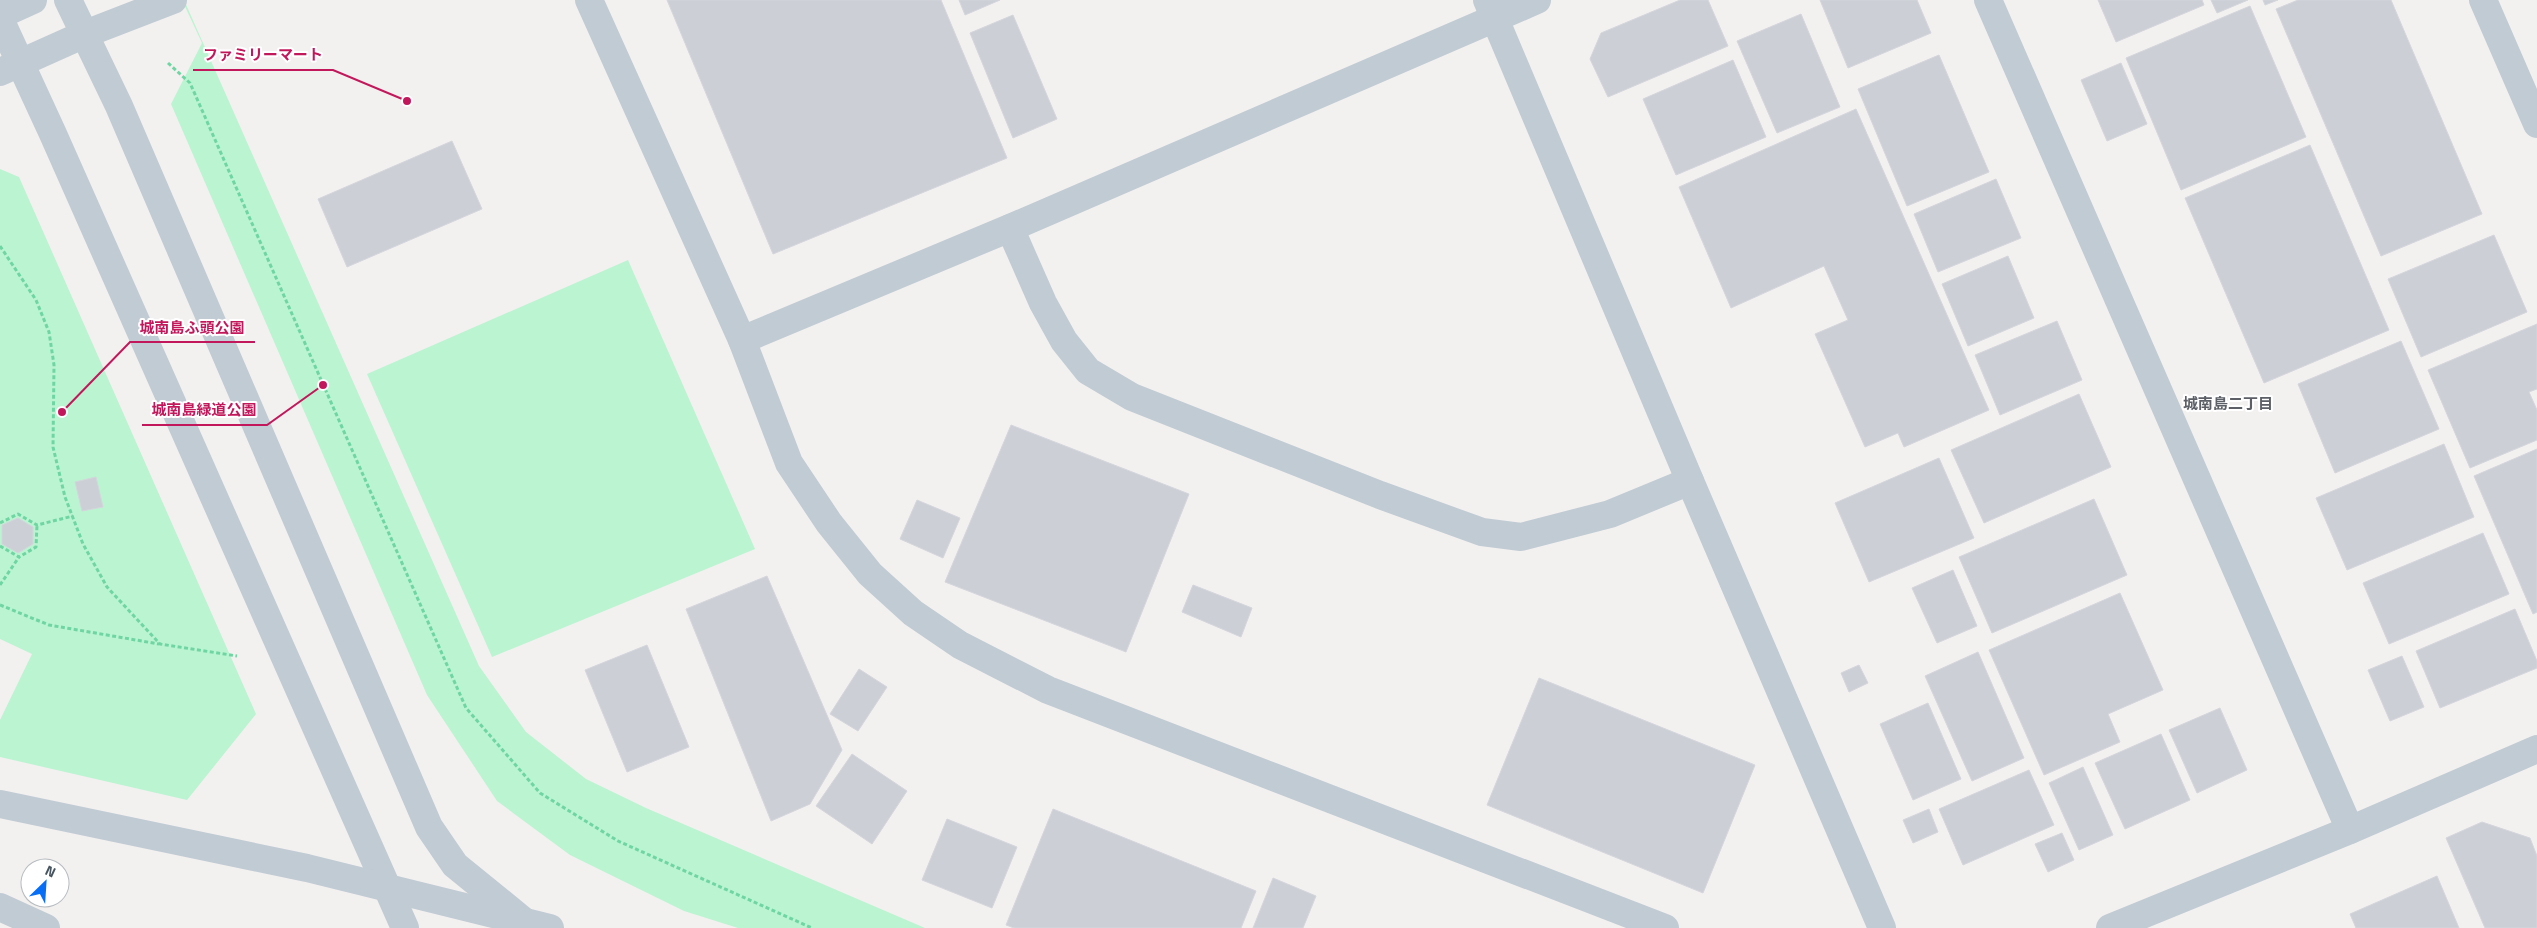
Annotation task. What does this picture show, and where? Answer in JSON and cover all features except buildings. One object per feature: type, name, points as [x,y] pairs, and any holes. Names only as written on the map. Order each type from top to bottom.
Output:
[{"type":"street","points":[[33,0],[0,17],[10,68],[405,928]]},
{"type":"street","points":[[68,0],[122,115],[430,827],[454,864],[538,925]]},
{"type":"street","points":[[10,68],[85,34],[174,0]]},
{"type":"street","points":[[589,0],[742,340],[789,463],[829,523],[870,574],[913,613],[960,645],[1048,690],[1665,928]]},
{"type":"street","points":[[742,340],[1010,228],[1491,9],[1537,0]]},
{"type":"street","points":[[1988,0],[2350,830]]},
{"type":"street","points":[[2483,0],[2537,124]]},
{"type":"street","points":[[1491,9],[1690,481],[1882,928]]},
{"type":"street","points":[[1010,228],[1043,304],[1064,341],[1088,371],[1132,397],[1380,495],[1482,532],[1521,537],[1610,514],[1690,481]]},
{"type":"street","points":[[2110,928],[2350,830],[2537,749]]},
{"type":"street","points":[[0,804],[307,868],[538,925]]},
{"type":"street","points":[[0,906],[46,928]]},
{"type":"path","points":[[168,63],[190,83],[466,708],[540,793],[618,841],[812,928]]},
{"type":"path","points":[[0,246],[36,300],[49,332],[54,365],[53,447],[65,497],[83,544],[107,586],[160,644]]},
{"type":"path","points":[[0,523],[18,514],[37,525],[73,516]]},
{"type":"path","points":[[0,584],[19,557],[36,546],[37,525]]},
{"type":"path","points":[[0,546],[19,557]]},
{"type":"path","points":[[0,605],[49,625],[237,656]]},
{"type":"green space","points":[[182,0],[184,0],[479,666],[526,732],[586,779],[646,808],[925,928],[738,928],[684,911],[570,855],[497,801],[427,695],[171,104],[202,43]]},
{"type":"green space","points":[[0,169],[19,177],[256,714],[187,800],[0,757],[0,720],[32,654],[0,639]]},
{"type":"green space","points":[[628,260],[755,549],[492,657],[367,374]]},
{"type":"place","name":"ファミリーマート","points":[[407,101]]},
{"type":"place","name":"城南島緑道公園","points":[[323,385]]},
{"type":"place","name":"城南島ふ頭公園","points":[[62,412]]},
{"type":"district","name":"城南島二丁目","points":[[2228,404]]}]
